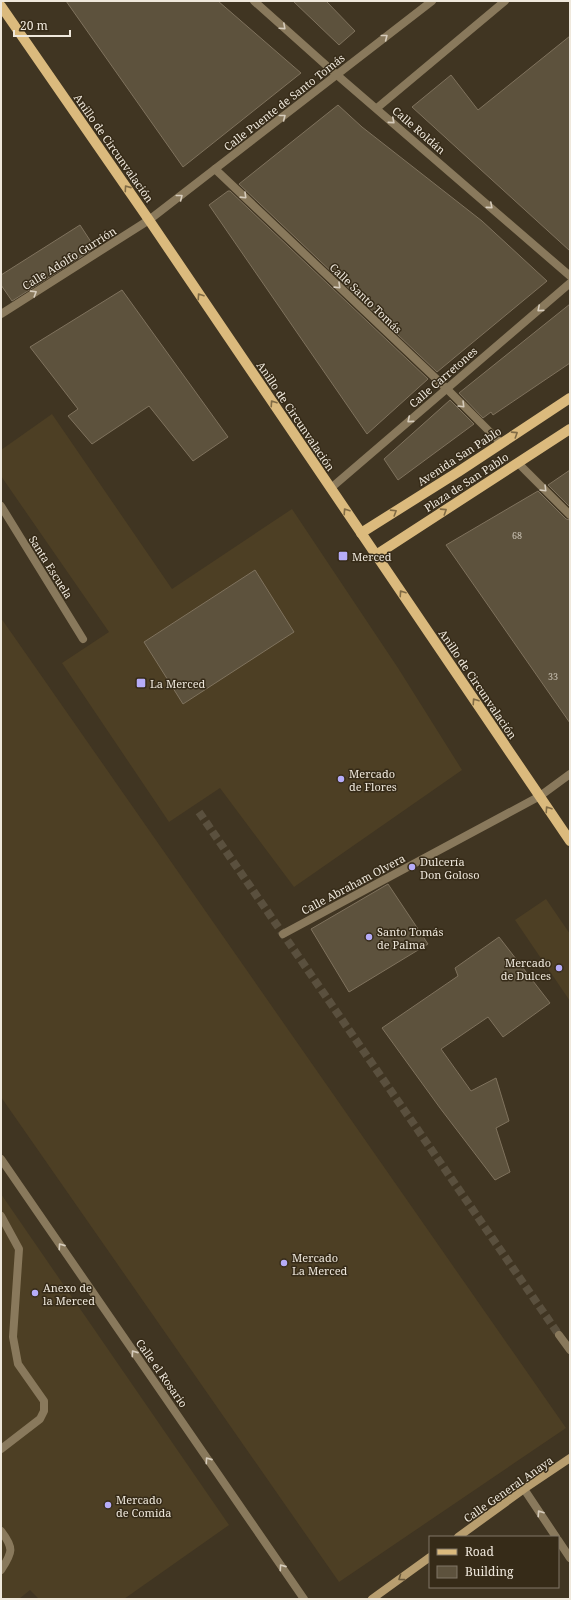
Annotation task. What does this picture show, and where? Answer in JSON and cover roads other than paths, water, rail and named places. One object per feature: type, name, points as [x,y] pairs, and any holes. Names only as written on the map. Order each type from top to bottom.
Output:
[{"type":"main road","name":"Anillo de Circunvalación","points":[[1,6],[149,220],[570,841]]},
{"type":"main road","name":"Avenida San Pablo","points":[[361,533],[570,398]]},
{"type":"main road","name":"Plaza de San Pablo","points":[[376,555],[570,429]]},
{"type":"street","name":"Calle Roldán","points":[[254,1],[337,75],[570,276]]},
{"type":"street","name":"Calle Puente de Santo Tomás","points":[[149,220],[432,1]]},
{"type":"street","points":[[376,108],[505,1]]},
{"type":"street","name":"Calle Santo Tomás","points":[[215,169],[447,389],[501,443]]},
{"type":"street","name":"Calle Adolfo Gurrión","points":[[1,314],[149,220]]},
{"type":"street","name":"Calle Carretones","points":[[330,488],[570,283]]},
{"type":"street","points":[[518,463],[570,515]]},
{"type":"street","name":"Santa Escuela","points":[[1,506],[83,639]]},
{"type":"street","name":"Calle Abraham Olvera","points":[[283,934],[540,796],[570,774]]},
{"type":"street","name":"Calle el Rosario","points":[[1,1159],[304,1599]]},
{"type":"street","points":[[1,1216],[19,1249],[13,1337],[18,1364],[44,1401],[44,1411],[40,1419],[1,1449]]},
{"type":"street","points":[[559,1335],[570,1350]]},
{"type":"street","name":"Calle General Anaya","points":[[459,1536],[570,1458]]},
{"type":"street","points":[[524,1489],[555,1536]]},
{"type":"street","points":[[1,1531],[9,1542],[10,1555],[1,1570]]},
{"type":"street","points":[[559,1542],[570,1558]]},
{"type":"street","points":[[372,1599],[429,1558]]},
{"type":"tunnel","points":[[199,812],[559,1335]]},
{"type":"place","name":"Merced","points":[[343,556]]},
{"type":"place","name":"La Merced","points":[[141,683]]},
{"type":"place","name":"Mercado de Flores","points":[[341,779]]},
{"type":"place","name":"Dulcería Don Goloso","points":[[412,867]]},
{"type":"place","name":"Santo Tomás de Palma","points":[[369,937]]},
{"type":"place","name":"Mercado de Dulces","points":[[559,968]]},
{"type":"place","name":"Mercado La Merced","points":[[284,1263]]},
{"type":"place","name":"Anexo de la Merced","points":[[35,1293]]},
{"type":"place","name":"Mercado de Comida","points":[[108,1505]]}]
